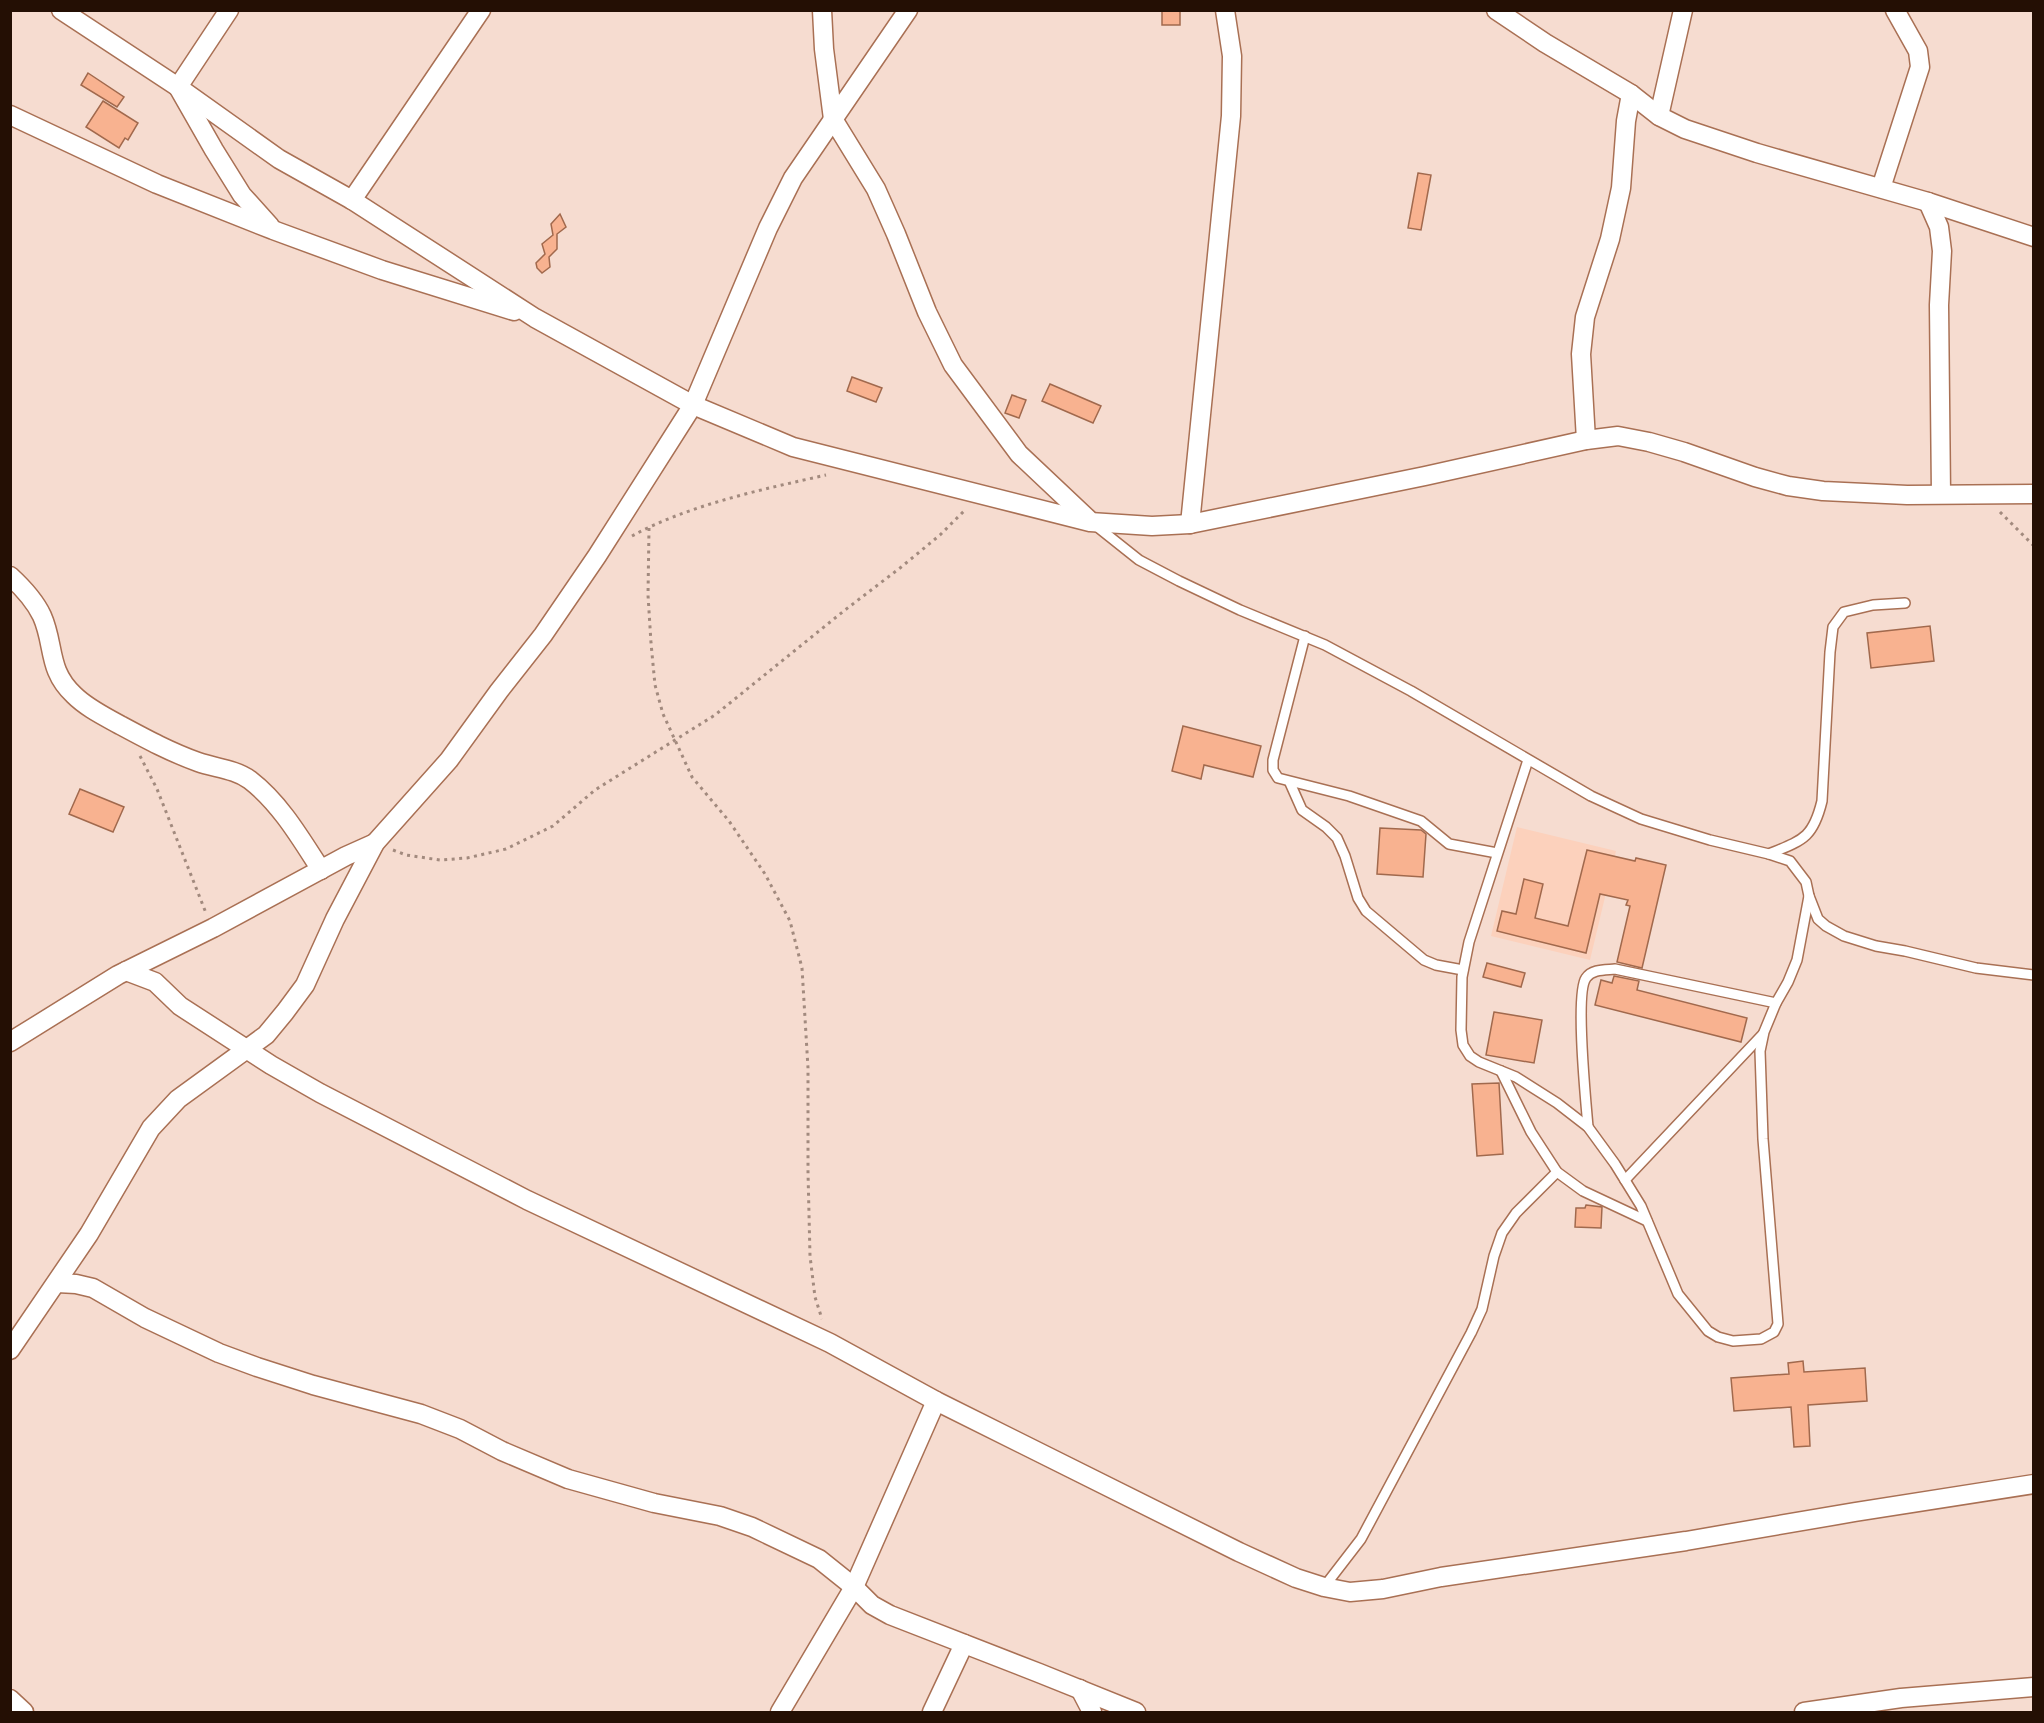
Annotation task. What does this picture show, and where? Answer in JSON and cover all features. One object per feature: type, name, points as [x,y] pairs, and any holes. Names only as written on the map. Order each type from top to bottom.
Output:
[{"type":"street","points":[[61,10],[178,87],[279,159],[352,200],[536,318],[693,405],[793,447],[1090,522],[1152,526],[1190,524],[1425,476],[1586,440],[1618,436],[1684,452],[1788,486],[1823,491],[2034,494]]},
{"type":"street","points":[[178,87],[229,10]]},
{"type":"street","points":[[352,200],[481,10]]},
{"type":"street","points":[[822,10],[824,49],[833,119],[876,189],[927,312],[953,365],[1019,454],[1090,522]]},
{"type":"street","points":[[10,1350],[89,1234],[151,1128],[178,1099],[266,1035],[305,985],[335,919],[375,843],[449,760],[499,690],[543,635],[636,496],[693,405],[768,228],[793,178],[908,10]]},
{"type":"street","points":[[1190,524],[1231,116],[1232,56],[1226,10]]},
{"type":"street","points":[[1496,10],[1545,43],[1631,94],[1659,116],[1685,129],[1757,153],[1928,202],[2034,237]]},
{"type":"street","points":[[1659,116],[1683,10]]},
{"type":"street","points":[[1881,188],[1920,66],[1918,51],[1895,10]]},
{"type":"street","points":[[178,87],[242,195],[273,230]]},
{"type":"street","points":[[1586,440],[1581,354],[1585,317],[1610,239],[1621,188],[1626,121],[1631,94]]},
{"type":"street","points":[[10,116],[156,184],[273,230],[382,270],[536,318]]},
{"type":"street","points":[[1928,202],[1940,227],[1942,251],[1941,494]]},
{"type":"street","points":[[10,576],[28,595],[42,615],[56,673],[63,683],[91,709],[152,743],[249,780],[290,823],[321,870]]},
{"type":"street","points":[[10,1042],[126,971],[375,843]]},
{"type":"street","points":[[126,971],[155,982],[180,1006],[247,1051],[321,1093],[527,1200],[830,1343],[936,1401],[1239,1552],[1296,1578],[1324,1587],[1350,1592],[1383,1589],[1441,1577],[1686,1541],[2034,1484]]},
{"type":"street","points":[[57,1283],[93,1288],[145,1318],[219,1353],[257,1367],[313,1385],[421,1414],[460,1429],[535,1467],[567,1479],[654,1503],[720,1516],[752,1527],[819,1559],[872,1605],[890,1615],[1136,1713]]},
{"type":"street","points":[[780,1713],[854,1587],[936,1401]]},
{"type":"street","points":[[932,1713],[964,1644]]},
{"type":"street","points":[[1804,1713],[1852,1709],[1901,1698],[2034,1686]]},
{"type":"street","points":[[1080,1689],[1092,1713]]},
{"type":"street","points":[[10,1699],[24,1713]]},
{"type":"lane","points":[[1090,522],[1139,560],[1230,605],[1325,645],[1411,691],[1591,796],[1641,819],[1790,861],[1806,882],[1818,919],[1844,936],[1876,946],[1976,968],[2034,975]]},
{"type":"lane","points":[[1769,854],[1806,836],[1816,823],[1822,801],[1833,627],[1844,612],[1873,604],[1905,603]]},
{"type":"lane","points":[[1305,636],[1273,760],[1273,770],[1278,778],[1290,783],[1349,796],[1421,821],[1449,844],[1497,853]]},
{"type":"lane","points":[[1528,759],[1469,942],[1460,1002],[1463,1045],[1470,1056],[1479,1062],[1516,1077],[1557,1103],[1588,1127],[1641,1206],[1678,1294],[1708,1331],[1718,1337],[1733,1341],[1761,1339],[1774,1332],[1778,1324],[1763,1139],[1760,1051],[1764,1032],[1797,960],[1809,896]]},
{"type":"lane","points":[[1290,783],[1302,810],[1337,838],[1358,898],[1366,911],[1424,960],[1436,965],[1463,970]]},
{"type":"lane","points":[[1588,1127],[1581,1013],[1582,986],[1587,976],[1595,971],[1616,969],[1776,1003]]},
{"type":"lane","points":[[1625,1180],[1764,1032]]},
{"type":"lane","points":[[1501,1071],[1531,1132],[1557,1172],[1583,1191],[1647,1221]]},
{"type":"lane","points":[[1324,1587],[1361,1539],[1471,1333],[1482,1309],[1494,1256],[1502,1233],[1516,1213],[1557,1172]]},
{"type":"path","points":[[630,537],[649,528],[751,492],[833,473]]},
{"type":"path","points":[[375,843],[406,855],[440,860],[467,858],[506,849],[553,826],[595,790],[715,715],[940,535],[981,493]]},
{"type":"path","points":[[1977,494],[2004,516],[2034,546]]},
{"type":"path","points":[[649,528],[648,595],[655,685],[663,714],[692,777],[729,821],[765,874],[789,921],[802,968],[808,1068],[807,1172],[810,1256],[815,1297],[830,1343]]},
{"type":"path","points":[[126,728],[156,789],[213,928]]},
{"type":"shaded area","points":[[1517,827],[1616,851],[1590,960],[1491,936]]},
{"type":"building","points":[[1162,10],[1180,10],[1180,25],[1162,25]]},
{"type":"building","points":[[88,73],[124,97],[117,107],[81,85]]},
{"type":"building","points":[[103,101],[138,123],[128,140],[125,138],[119,148],[86,127]]},
{"type":"building","points":[[1418,173],[1431,175],[1421,230],[1408,228]]},
{"type":"building","points":[[560,214],[566,227],[557,234],[557,249],[549,257],[550,267],[542,273],[536,263],[545,254],[542,244],[553,235],[551,224]]},
{"type":"building","points":[[852,377],[882,388],[876,402],[847,391]]},
{"type":"building","points":[[1050,384],[1101,406],[1093,423],[1042,401]]},
{"type":"building","points":[[1012,395],[1026,400],[1019,418],[1005,413]]},
{"type":"building","points":[[1930,626],[1934,661],[1871,668],[1867,633]]},
{"type":"building","points":[[1183,726],[1261,746],[1253,777],[1204,765],[1201,779],[1172,771]]},
{"type":"building","points":[[80,789],[124,807],[113,832],[69,814]]},
{"type":"building","points":[[1380,828],[1421,830],[1426,834],[1423,877],[1377,874]]},
{"type":"building","points":[[1587,850],[1635,861],[1636,858],[1666,865],[1642,968],[1617,962],[1630,906],[1626,905],[1628,900],[1600,894],[1586,953],[1497,931],[1502,911],[1516,914],[1524,879],[1543,884],[1535,918],[1568,926]]},
{"type":"building","points":[[1487,963],[1525,973],[1521,987],[1483,977]]},
{"type":"building","points":[[1614,976],[1639,981],[1637,990],[1747,1018],[1741,1042],[1595,1005],[1601,980],[1612,983]]},
{"type":"building","points":[[1494,1012],[1542,1020],[1534,1063],[1486,1055]]},
{"type":"building","points":[[1499,1083],[1503,1154],[1477,1156],[1472,1084]]},
{"type":"building","points":[[1586,1205],[1602,1207],[1601,1228],[1575,1227],[1576,1208],[1585,1208]]},
{"type":"building","points":[[1803,1361],[1804,1372],[1865,1368],[1867,1401],[1808,1405],[1810,1446],[1794,1447],[1791,1407],[1734,1411],[1731,1378],[1789,1374],[1788,1363]]}]
